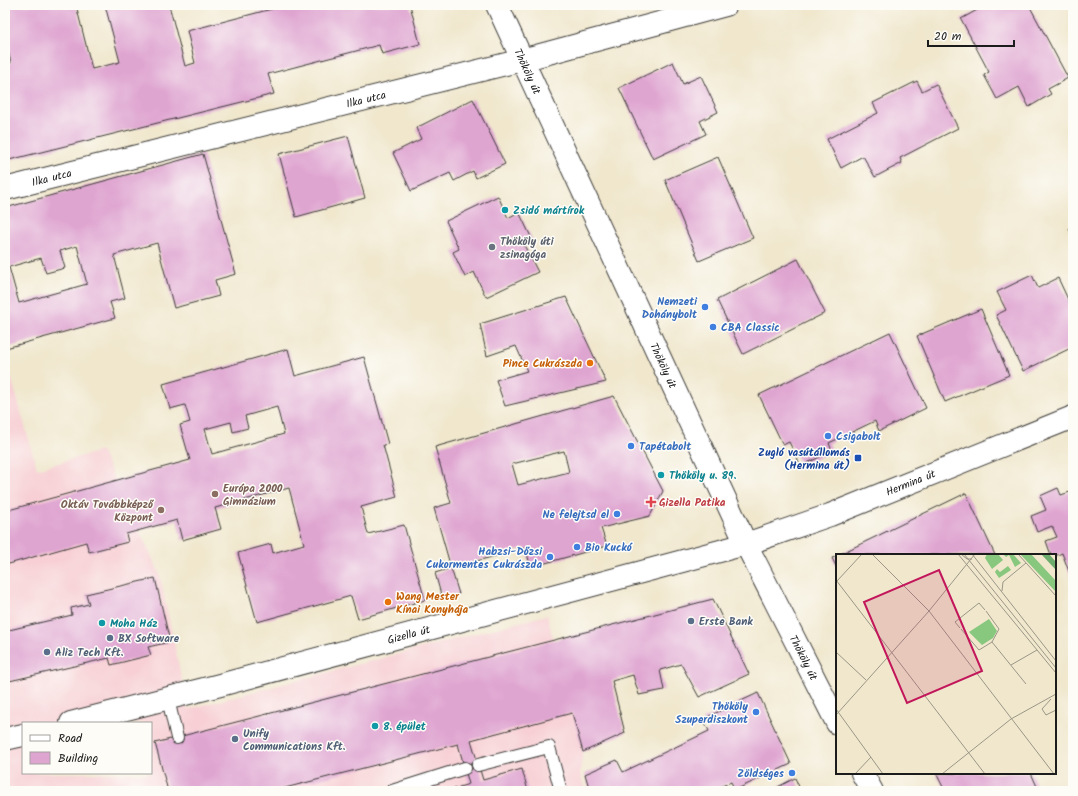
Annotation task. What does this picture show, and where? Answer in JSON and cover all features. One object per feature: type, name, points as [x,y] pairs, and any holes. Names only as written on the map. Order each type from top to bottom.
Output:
[{"type":"street","name":"Thököly út","points":[[496,5],[746,544],[836,721]]},
{"type":"street","name":"Ilka utca","points":[[5,189],[522,60],[726,5]]},
{"type":"street","name":"Hermina út","points":[[746,544],[830,515],[1073,417]]},
{"type":"street","name":"Gizella út","points":[[75,722],[168,699],[746,544]]},
{"type":"street","points":[[5,740],[22,735]]},
{"type":"street","points":[[863,774],[872,791]]},
{"type":"lane","points":[[168,699],[177,738]]},
{"type":"lane","points":[[478,765],[549,747],[561,791]]},
{"type":"lane","points":[[392,791],[465,768]]},
{"type":"shaded area","points":[[5,355],[37,469],[101,451],[159,572],[188,709],[547,615],[583,752],[580,772],[585,791],[5,791]]},
{"type":"building","points":[[5,5],[76,5],[92,69],[120,62],[105,5],[169,5],[185,66],[195,63],[187,31],[287,5],[410,5],[420,44],[382,54],[379,45],[268,74],[274,94],[5,161],[5,64],[11,63],[5,39]]},
{"type":"building","points":[[986,5],[1029,5],[1068,78],[1048,89],[1051,94],[1029,107],[1019,87],[997,99],[984,75],[989,72],[961,19]]},
{"type":"building","points":[[673,62],[683,84],[701,76],[718,112],[700,121],[706,134],[653,159],[619,88]]},
{"type":"building","points":[[917,81],[922,91],[936,84],[958,128],[900,158],[902,163],[875,177],[863,156],[841,168],[827,139],[878,113],[873,103]]},
{"type":"building","points":[[473,99],[505,164],[476,178],[473,171],[454,181],[450,173],[411,191],[393,153],[421,139],[416,128]]},
{"type":"building","points":[[348,136],[365,198],[296,217],[279,154]]},
{"type":"building","points":[[203,154],[236,274],[215,280],[219,296],[174,308],[157,243],[114,255],[125,298],[110,302],[115,318],[6,348],[5,208]],"holes":[[[77,246],[87,284],[19,303],[9,267],[41,258],[46,273],[65,268],[60,251]]]},
{"type":"building","points":[[718,157],[753,238],[699,261],[665,180]]},
{"type":"building","name":"Thököly úti zsinagóga","points":[[498,196],[508,218],[519,212],[533,241],[524,245],[538,272],[486,297],[474,272],[465,277],[453,252],[459,249],[446,221]]},
{"type":"building","points":[[1073,227],[1073,237],[1069,229]]},
{"type":"building","points":[[798,259],[825,313],[743,354],[717,300]]},
{"type":"building","points":[[1032,275],[1038,288],[1058,278],[1073,310],[1073,347],[1023,371],[996,315],[1006,310],[997,292]]},
{"type":"building","points":[[566,297],[606,382],[505,406],[496,380],[527,371],[516,346],[487,356],[480,324]]},
{"type":"building","points":[[981,309],[1009,375],[945,402],[917,336]]},
{"type":"building","points":[[890,332],[926,408],[879,431],[875,421],[829,443],[832,451],[801,466],[789,442],[783,445],[759,395]]},
{"type":"building","points":[[288,349],[295,376],[364,357],[388,444],[383,445],[397,497],[361,507],[368,534],[404,525],[425,600],[358,619],[351,596],[257,622],[238,553],[271,544],[273,553],[304,544],[289,488],[215,508],[221,529],[182,540],[177,520],[126,534],[128,542],[89,552],[86,542],[5,565],[5,511],[190,460],[180,425],[190,422],[185,405],[170,409],[163,384]],"holes":[[[277,407],[284,434],[212,454],[205,429],[231,422],[233,432],[248,428],[245,416]]]},
{"type":"building","points":[[614,396],[663,491],[650,516],[601,528],[607,546],[531,567],[525,548],[451,568],[434,508],[451,503],[435,447]],"holes":[[[564,451],[569,472],[518,485],[512,464]]]},
{"type":"building","points":[[1058,488],[1061,495],[1073,491],[1073,582],[1062,553],[1056,556],[1056,554],[1051,554],[1046,541],[1057,537],[1052,526],[1037,532],[1031,516],[1046,510],[1040,496]]},
{"type":"building","points":[[966,493],[995,554],[840,554]]},
{"type":"building","points":[[836,556],[836,566],[832,558]]},
{"type":"building","points":[[451,568],[459,594],[442,598],[435,573]]},
{"type":"building","name":"Moha Ház","points":[[155,578],[170,642],[148,647],[151,655],[111,665],[109,658],[5,682],[5,631],[72,615],[71,608],[89,604],[86,594]]},
{"type":"building","name":"8. épület","points":[[713,599],[749,674],[699,697],[681,664],[660,670],[664,690],[639,695],[633,675],[612,681],[625,733],[583,752],[572,713],[471,740],[483,780],[522,769],[528,791],[446,791],[469,784],[458,744],[273,791],[168,791],[155,743]]},
{"type":"building","points":[[758,693],[791,764],[735,790],[731,782],[711,791],[590,791],[585,774],[617,760],[623,772],[709,731],[703,719]]},
{"type":"building","points":[[936,774],[1031,774],[1039,791],[945,791]]},
{"type":"building","points":[[795,778],[801,791],[770,791]]},
{"type":"place","name":"Zsidó mártírok","points":[[505,210]]},
{"type":"place","name":"Thököly úti zsinagóga","points":[[492,247]]},
{"type":"place","name":"Nemzeti Dohánybolt","points":[[705,307]]},
{"type":"place","name":"CBA Classic","points":[[713,327]]},
{"type":"place","name":"Pince Cukrászda","points":[[590,363]]},
{"type":"place","name":"Csigabolt","points":[[828,436]]},
{"type":"place","name":"Tapétabolt","points":[[631,446]]},
{"type":"place","name":"Zugló vasútállomás (Hermina út)","points":[[858,458]]},
{"type":"place","name":"Thököly u. 89.","points":[[661,475]]},
{"type":"place","name":"Európa 2000 Gimnázium","points":[[215,494]]},
{"type":"place","name":"Gizella Patika","points":[[651,502]]},
{"type":"place","name":"Oktáv Továbbképző Központ","points":[[161,510]]},
{"type":"place","name":"Ne felejtsd el","points":[[617,514]]},
{"type":"place","name":"Bio Kuckó","points":[[577,547]]},
{"type":"place","name":"Habzsi-Dőzsi Cukormentes Cukrászda","points":[[550,557]]},
{"type":"place","name":"Wang Mester Kínai Konyhája","points":[[388,602]]},
{"type":"place","name":"Erste Bank","points":[[691,621]]},
{"type":"place","name":"Moha Ház","points":[[102,623]]},
{"type":"place","name":"BX Software","points":[[110,638]]},
{"type":"place","name":"Aliz Tech Kft.","points":[[47,652]]},
{"type":"place","name":"Thököly Szuperdiszkont","points":[[756,712]]},
{"type":"place","name":"8. épület","points":[[375,726]]},
{"type":"place","name":"Unify Communications Kft.","points":[[235,739]]},
{"type":"place","name":"Zöldséges","points":[[792,773]]}]
